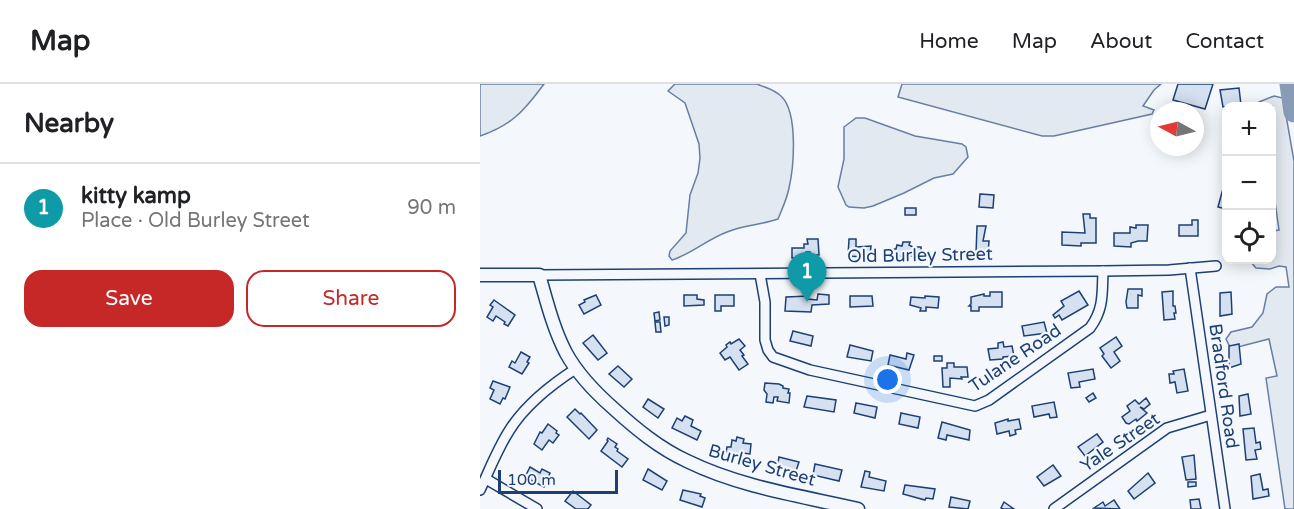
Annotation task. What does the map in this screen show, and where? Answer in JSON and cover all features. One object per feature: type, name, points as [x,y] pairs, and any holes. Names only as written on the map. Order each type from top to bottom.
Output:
[{"type":"main road","name":"Old Burley Street","points":[[480,275],[539,275]]},
{"type":"main road","name":"Burley Street","points":[[539,275],[553,324],[567,355],[598,395],[645,436],[687,462],[720,474],[763,487],[858,509]]},
{"type":"street","name":"Old Burley Street","points":[[539,275],[1103,272],[1216,266]]},
{"type":"street","name":"Bradford Road","points":[[1190,268],[1225,509]]},
{"type":"street","name":"Tulane Road","points":[[760,274],[765,302],[765,340],[773,357],[810,370],[975,406],[997,394],[1090,328],[1099,316],[1101,308],[1103,272]]},
{"type":"street","points":[[480,490],[508,432],[519,418],[556,382],[577,368]]},
{"type":"street","name":"Yale Street","points":[[1054,509],[1167,428],[1211,415]]},
{"type":"street","points":[[486,479],[537,509]]},
{"type":"shaded area","points":[[480,84],[544,84],[530,102],[509,122],[480,136]]},
{"type":"shaded area","points":[[675,84],[757,84],[776,92],[782,97],[791,115],[793,154],[788,192],[778,219],[727,232],[672,260],[669,256],[670,251],[686,233],[690,195],[698,173],[700,158],[699,144],[685,103],[668,91]]},
{"type":"shaded area","points":[[902,84],[1161,84],[1143,106],[1150,109],[1150,114],[1054,136],[1042,136],[898,97]]},
{"type":"shaded area","points":[[1274,96],[1283,98],[1294,161],[1294,509],[1285,509],[1266,378],[1277,376],[1269,339],[1234,348],[1226,339],[1231,332],[1252,327],[1263,313],[1267,294],[1276,287],[1289,287],[1286,267],[1256,268],[1253,264],[1276,264],[1276,230],[1279,230],[1276,209],[1276,102],[1259,102]]},
{"type":"shaded area","points":[[856,118],[865,118],[915,136],[962,144],[966,147],[968,157],[953,174],[934,178],[873,206],[849,207],[838,187],[844,159],[844,127]]},
{"type":"building","points":[[1178,84],[1213,84],[1205,109],[1204,102],[1173,100]]},
{"type":"building","points":[[1239,88],[1241,102],[1222,102],[1220,90]]},
{"type":"building","points":[[1222,192],[1222,208],[1218,207]]},
{"type":"building","points":[[980,194],[994,195],[993,208],[979,207]]},
{"type":"building","points":[[905,208],[916,208],[916,215],[905,215]]},
{"type":"building","points":[[1083,214],[1090,214],[1090,218],[1096,218],[1096,243],[1081,243],[1081,246],[1062,245],[1062,232],[1085,233]]},
{"type":"building","points":[[1192,220],[1198,220],[1198,236],[1179,236],[1179,225],[1192,225]]},
{"type":"building","points":[[1136,225],[1148,225],[1147,241],[1131,243],[1131,247],[1114,246],[1114,233],[1130,233],[1130,227],[1136,228]]},
{"type":"building","points":[[977,226],[986,226],[983,241],[989,241],[988,254],[976,254]]},
{"type":"building","points":[[807,239],[818,239],[819,255],[810,255],[810,252],[806,252],[806,258],[792,258],[792,248],[804,248],[804,244],[808,244]]},
{"type":"building","points":[[849,239],[856,239],[856,247],[871,246],[870,255],[848,256]]},
{"type":"building","points":[[903,242],[910,242],[909,245],[913,247],[921,247],[921,256],[893,256],[894,249],[897,245],[902,246]]},
{"type":"building","points":[[1128,289],[1142,289],[1142,296],[1138,295],[1138,308],[1127,308]]},
{"type":"building","points":[[1079,291],[1088,305],[1062,320],[1059,315],[1055,318],[1053,315],[1064,306],[1061,301]]},
{"type":"building","points":[[1173,291],[1175,319],[1164,320],[1162,292]]},
{"type":"building","points":[[990,292],[1002,292],[1002,307],[979,307],[979,311],[971,311],[971,306],[969,306],[971,297],[984,294],[984,296],[990,296]]},
{"type":"building","points":[[1231,292],[1232,314],[1220,316],[1220,293]]},
{"type":"building","points":[[818,294],[829,295],[829,304],[812,305],[811,312],[785,311],[786,297],[808,296],[808,299],[817,300]]},
{"type":"building","points":[[596,295],[601,305],[584,314],[579,305]]},
{"type":"building","points":[[684,295],[697,295],[697,299],[704,300],[704,305],[684,306]]},
{"type":"building","points":[[715,295],[734,295],[734,306],[721,306],[721,311],[715,311]]},
{"type":"building","points":[[850,296],[872,296],[873,306],[850,307]]},
{"type":"building","points":[[925,296],[939,297],[938,308],[926,307],[926,311],[920,311],[921,308],[910,305],[911,297],[925,298]]},
{"type":"building","points":[[494,300],[515,315],[508,326],[496,316],[493,321],[487,317]]},
{"type":"building","points":[[659,312],[660,320],[655,321],[654,313]]},
{"type":"building","points":[[664,317],[669,317],[669,325],[665,326]]},
{"type":"building","points":[[655,322],[660,322],[661,332],[656,332]]},
{"type":"building","points":[[1044,322],[1047,333],[1024,336],[1022,326]]},
{"type":"building","points":[[793,331],[813,336],[811,346],[790,341]]},
{"type":"building","points":[[593,335],[607,353],[598,360],[583,343]]},
{"type":"building","points":[[1116,337],[1122,346],[1114,352],[1120,361],[1111,368],[1102,356],[1104,354],[1100,348]]},
{"type":"building","points":[[739,339],[745,346],[740,350],[748,364],[739,370],[730,357],[725,360],[720,353],[730,342],[731,344]]},
{"type":"building","points":[[1003,342],[1004,347],[1012,346],[1014,356],[990,360],[988,349],[998,348],[998,343]]},
{"type":"building","points":[[1239,344],[1241,364],[1229,368],[1229,346]]},
{"type":"building","points":[[850,345],[873,351],[871,361],[847,357]]},
{"type":"building","points":[[521,352],[530,357],[522,374],[509,367],[512,361],[515,363]]},
{"type":"building","points":[[907,353],[914,355],[909,370],[888,365],[890,355],[906,359]]},
{"type":"building","points":[[934,356],[942,356],[942,361],[934,361]]},
{"type":"building","points":[[947,363],[954,363],[954,367],[967,367],[968,377],[950,378],[950,387],[943,387],[942,368],[947,368]]},
{"type":"building","points":[[618,366],[632,379],[624,387],[609,374]]},
{"type":"building","points":[[1093,369],[1095,379],[1079,382],[1080,387],[1071,388],[1068,373]]},
{"type":"building","points":[[1184,369],[1188,391],[1177,393],[1175,382],[1170,383],[1169,374]]},
{"type":"building","points":[[493,381],[510,387],[500,404],[490,399],[494,390],[490,388]]},
{"type":"building","points":[[765,383],[779,384],[789,389],[789,403],[777,401],[778,397],[774,397],[773,403],[766,402]]},
{"type":"building","points":[[1093,393],[1096,398],[1089,402],[1086,398]]},
{"type":"building","points":[[1248,394],[1251,414],[1240,416],[1239,396]]},
{"type":"building","points":[[807,396],[836,400],[834,412],[804,407]]},
{"type":"building","points":[[1146,398],[1150,404],[1144,409],[1140,407],[1147,413],[1137,421],[1136,419],[1129,424],[1126,423],[1122,417],[1130,411],[1127,406],[1135,400],[1139,404]]},
{"type":"building","points":[[648,399],[664,409],[658,418],[643,407]]},
{"type":"building","points":[[1054,402],[1057,417],[1050,418],[1049,414],[1034,417],[1032,406]]},
{"type":"building","points":[[856,403],[877,407],[875,418],[854,413]]},
{"type":"building","points":[[575,409],[597,430],[589,439],[567,417]]},
{"type":"building","points":[[901,413],[920,417],[918,428],[899,424]]},
{"type":"building","points":[[685,416],[693,420],[691,426],[701,431],[697,440],[672,428],[677,418],[682,421]]},
{"type":"building","points":[[1008,419],[1008,421],[1019,419],[1021,429],[1015,430],[1016,434],[1010,436],[1009,431],[997,434],[995,423]]},
{"type":"building","points":[[942,422],[970,430],[969,440],[947,435],[946,440],[938,438]]},
{"type":"building","points":[[548,424],[559,435],[553,443],[549,440],[542,450],[534,444],[540,432],[542,433]]},
{"type":"building","points":[[1254,428],[1256,443],[1260,442],[1261,449],[1255,450],[1257,459],[1246,460],[1243,429]]},
{"type":"building","points":[[1097,434],[1103,442],[1085,456],[1078,447]]},
{"type":"building","points":[[737,437],[744,439],[743,443],[751,444],[750,454],[726,452],[727,447],[731,447],[732,440],[736,441]]},
{"type":"building","points":[[608,438],[617,444],[615,447],[617,451],[628,459],[622,467],[601,451]]},
{"type":"building","points":[[1194,455],[1196,479],[1186,480],[1182,457]]},
{"type":"building","points":[[779,457],[799,462],[796,471],[790,470],[789,472],[777,467]]},
{"type":"building","points":[[815,464],[842,470],[839,481],[813,475]]},
{"type":"building","points":[[1053,465],[1061,476],[1044,486],[1037,477]]},
{"type":"building","points":[[530,467],[540,473],[542,469],[550,473],[544,487],[525,477]]},
{"type":"building","points":[[648,469],[667,481],[662,490],[643,480]]},
{"type":"building","points":[[865,471],[870,472],[869,477],[886,481],[884,491],[861,487]]},
{"type":"building","points":[[1148,473],[1155,483],[1134,499],[1128,491]]},
{"type":"building","points":[[1260,474],[1263,490],[1268,489],[1269,496],[1253,499],[1251,476]]},
{"type":"building","points":[[1188,482],[1196,482],[1196,486],[1188,487]]},
{"type":"building","points":[[905,485],[935,489],[933,499],[926,498],[925,500],[903,494]]},
{"type":"building","points":[[683,490],[701,494],[700,496],[705,498],[702,507],[680,500]]},
{"type":"building","points":[[573,491],[591,505],[588,509],[576,509],[565,501]]},
{"type":"building","points":[[951,497],[970,501],[968,509],[949,507]]},
{"type":"building","points":[[1199,499],[1201,509],[1191,509],[1190,500]]},
{"type":"building","points":[[1114,500],[1120,509],[1094,508],[1103,502],[1105,506]]},
{"type":"building","points":[[1004,502],[1014,509],[1001,508]]},
{"type":"taxiway","points":[[1290,84],[1294,112]]},
{"type":"place","name":"kitty kamp","points":[[807,302]]}]
